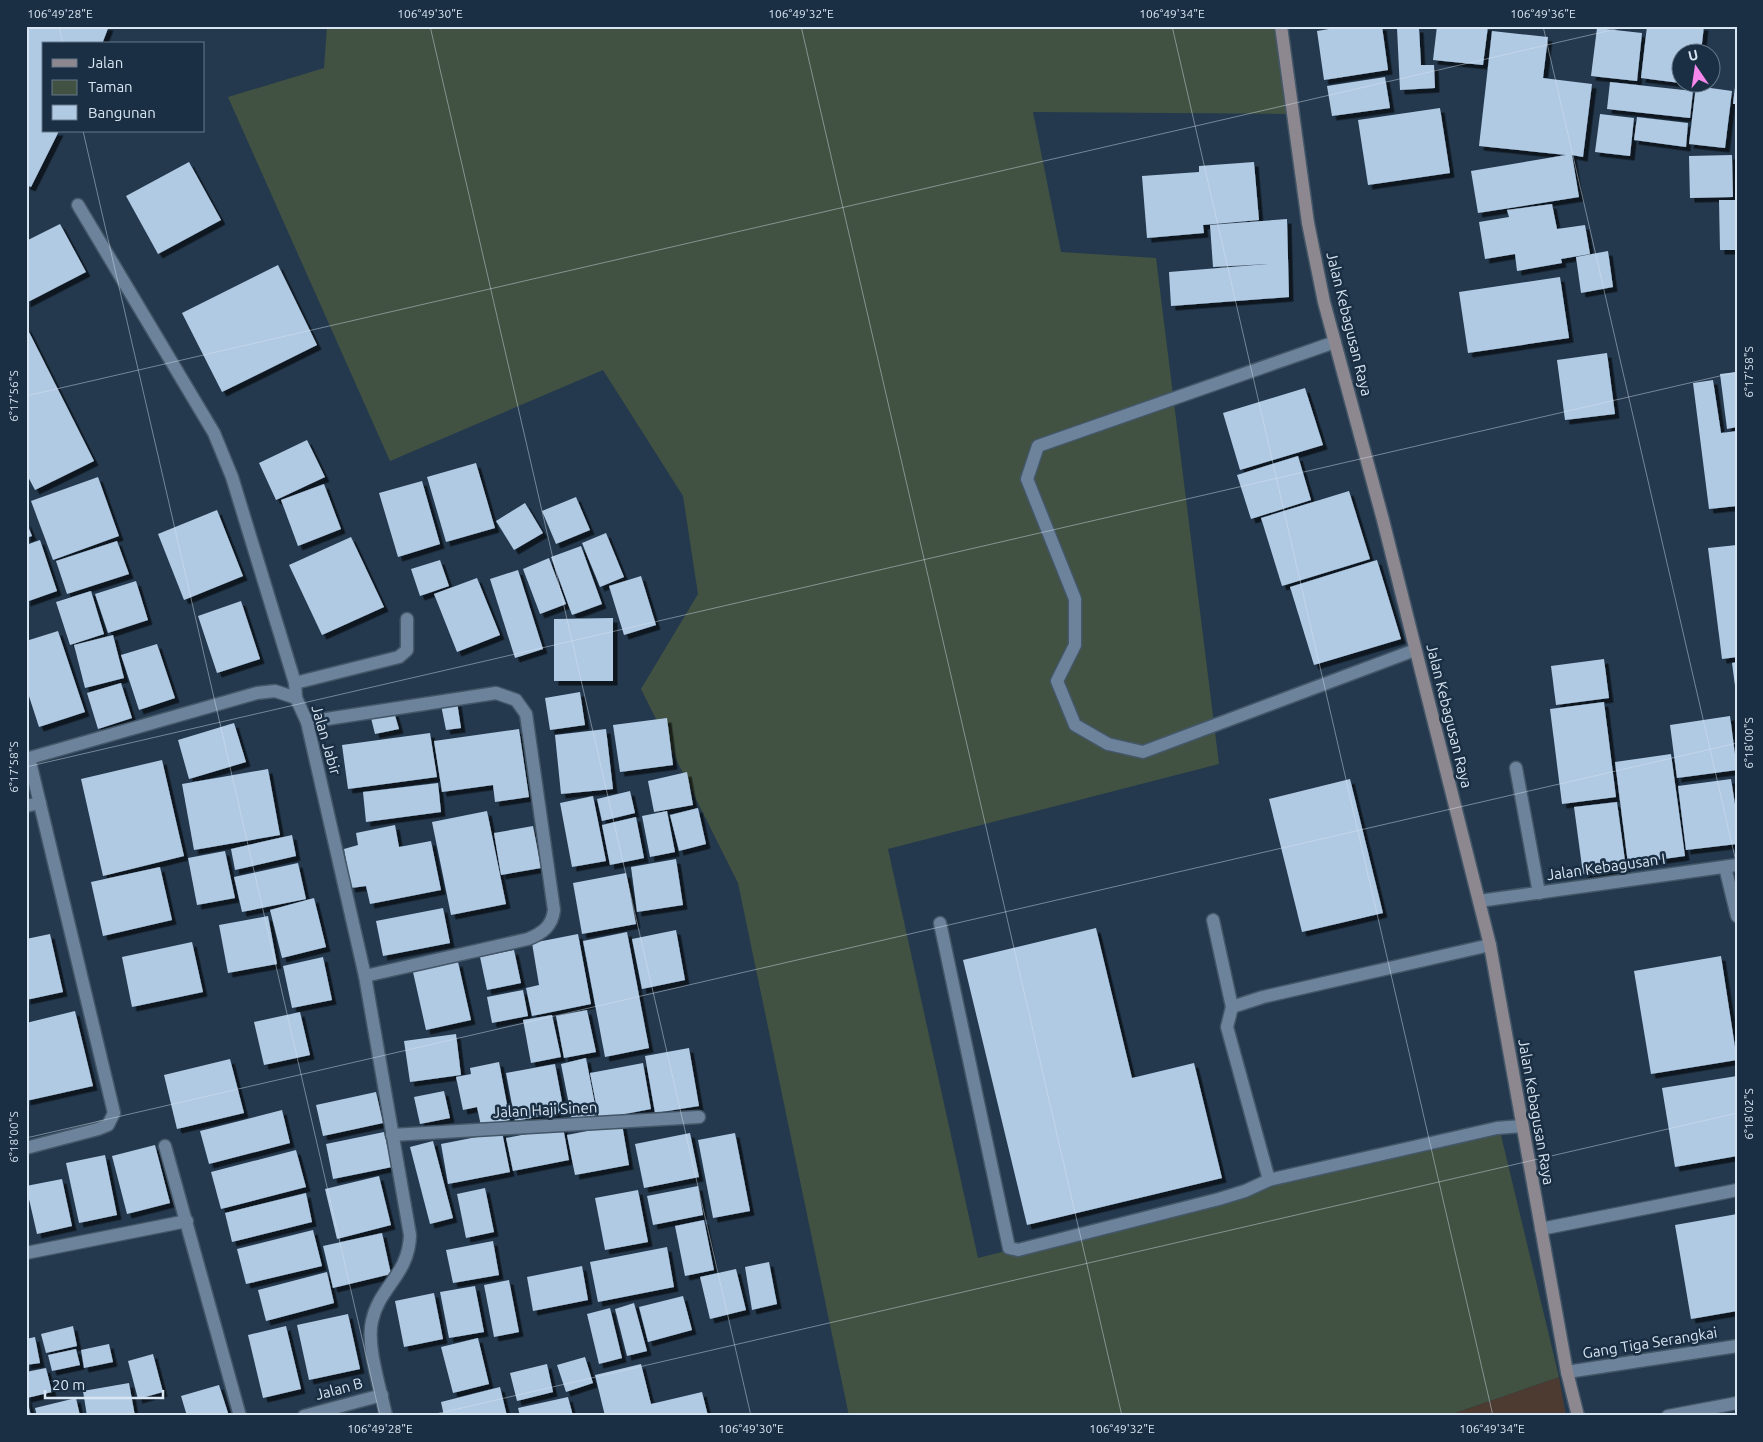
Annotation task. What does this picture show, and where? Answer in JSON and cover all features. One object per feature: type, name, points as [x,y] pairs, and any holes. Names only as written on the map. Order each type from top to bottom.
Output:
[{"type":"main road","name":"Jalan Kebagusan Raya","points":[[1281,26],[1308,223],[1335,342],[1490,945],[1567,1372],[1578,1416]]},
{"type":"street","points":[[78,205],[214,433],[235,485],[295,683],[296,698]]},
{"type":"street","points":[[1335,342],[1038,446],[1027,479],[1075,598],[1075,645],[1057,682],[1075,725],[1108,744],[1143,752],[1415,650]]},
{"type":"street","points":[[295,683],[399,657],[407,650],[407,619]]},
{"type":"street","name":"Jalan Jabir","points":[[28,758],[257,693],[275,691],[296,698],[307,722],[365,976]]},
{"type":"street","points":[[307,722],[496,693],[516,700],[526,714],[554,910],[553,921],[539,934],[528,939],[365,976],[410,1235],[410,1251],[405,1264],[376,1309],[372,1322],[370,1338],[386,1416]]},
{"type":"street","points":[[26,1148],[98,1129],[108,1125],[114,1113],[28,758]]},
{"type":"street","points":[[1516,768],[1539,893]]},
{"type":"street","points":[[26,806],[40,803]]},
{"type":"street","points":[[1731,866],[1737,916]]},
{"type":"street","name":"Jalan Kebagusan I","points":[[1479,901],[1731,866]]},
{"type":"street","points":[[1213,920],[1232,1007],[1227,1027],[1269,1180]]},
{"type":"street","points":[[940,923],[1009,1248],[1018,1250],[1219,1199],[1245,1191],[1269,1180],[1497,1128],[1522,1126]]},
{"type":"street","points":[[1232,1007],[1263,997],[1490,945]]},
{"type":"street","name":"Jalan Haji Sinen","points":[[392,1135],[699,1117]]},
{"type":"street","points":[[164,1146],[240,1416]]},
{"type":"street","points":[[1541,1229],[1737,1190]]},
{"type":"street","points":[[26,1253],[186,1221]]},
{"type":"street","name":"Gang Tiga Serangkai","points":[[1567,1372],[1737,1346]]},
{"type":"street","name":"Jalan B","points":[[304,1416],[382,1394]]},
{"type":"street","points":[[1668,1416],[1737,1403]]},
{"type":"shaded area","points":[[1559,1377],[1566,1416],[1446,1416]]},
{"type":"green space","points":[[327,26],[1278,26],[1289,114],[1033,112],[1061,252],[1156,258],[1219,764],[888,849],[978,1258],[1499,1127],[1559,1377],[1446,1416],[849,1416],[738,883],[641,689],[698,594],[683,496],[603,370],[390,461],[228,97],[324,68]]},
{"type":"building","points":[[26,26],[109,26],[103,42],[42,42],[42,132],[58,132],[31,187],[26,185]]},
{"type":"building","points":[[1347,26],[1382,26],[1388,70],[1324,80],[1317,31]]},
{"type":"building","points":[[1437,26],[1488,26],[1483,65],[1433,60]]},
{"type":"building","points":[[1647,26],[1704,26],[1702,42],[1670,42],[1670,82],[1641,78]]},
{"type":"building","points":[[1397,28],[1419,28],[1421,65],[1434,65],[1435,88],[1400,90]]},
{"type":"building","points":[[1597,28],[1642,33],[1637,81],[1591,76]]},
{"type":"building","points":[[1492,31],[1548,37],[1543,78],[1592,84],[1583,157],[1572,155],[1579,197],[1478,213],[1471,171],[1566,155],[1479,146]]},
{"type":"building","points":[[1385,77],[1390,108],[1332,116],[1327,86]]},
{"type":"building","points":[[1736,78],[1737,104],[1733,104]]},
{"type":"building","points":[[1610,82],[1670,89],[1670,92],[1693,92],[1690,118],[1607,109]]},
{"type":"building","points":[[1720,89],[1732,91],[1725,148],[1689,144],[1695,92],[1720,92]]},
{"type":"building","points":[[1440,108],[1450,173],[1368,185],[1358,120]]},
{"type":"building","points":[[1600,114],[1634,118],[1630,156],[1595,152]]},
{"type":"building","points":[[1637,117],[1688,123],[1686,147],[1634,140]]},
{"type":"building","points":[[1732,155],[1733,197],[1690,198],[1689,156]]},
{"type":"building","points":[[189,162],[221,220],[158,254],[126,196]]},
{"type":"building","points":[[1254,162],[1259,220],[1203,225],[1204,233],[1147,238],[1142,176],[1199,172],[1199,166]]},
{"type":"building","points":[[1719,200],[1737,200],[1737,250],[1720,250]]},
{"type":"building","points":[[1552,204],[1557,229],[1585,225],[1590,254],[1561,259],[1562,263],[1517,271],[1515,254],[1485,259],[1479,222],[1509,217],[1507,210]]},
{"type":"building","points":[[1287,219],[1289,297],[1171,306],[1169,272],[1268,264],[1213,267],[1210,225]]},
{"type":"building","points":[[60,224],[86,272],[26,303],[26,241]]},
{"type":"building","points":[[1608,251],[1613,287],[1581,293],[1576,257]]},
{"type":"building","points":[[278,265],[317,345],[222,392],[182,313]]},
{"type":"building","points":[[1560,277],[1569,338],[1468,353],[1459,292]]},
{"type":"building","points":[[26,326],[94,461],[35,490],[26,473]]},
{"type":"building","points":[[1607,353],[1615,414],[1565,420],[1557,360]]},
{"type":"building","points":[[1737,372],[1737,427],[1727,429],[1720,374]]},
{"type":"building","points":[[1713,380],[1721,433],[1737,431],[1737,506],[1709,509],[1693,383]]},
{"type":"building","points":[[1305,388],[1323,445],[1240,470],[1223,413]]},
{"type":"building","points":[[307,440],[325,477],[276,500],[259,463]]},
{"type":"building","points":[[1298,456],[1311,500],[1251,519],[1237,475]]},
{"type":"building","points":[[476,463],[495,528],[446,542],[427,477]]},
{"type":"building","points":[[98,477],[119,536],[53,560],[31,501]]},
{"type":"building","points":[[422,481],[440,544],[398,557],[379,493]]},
{"type":"building","points":[[324,484],[341,529],[298,546],[281,500]]},
{"type":"building","points":[[1349,491],[1370,559],[1282,586],[1261,518]]},
{"type":"building","points":[[576,497],[590,530],[556,544],[542,511]]},
{"type":"building","points":[[525,503],[543,533],[514,550],[496,521]]},
{"type":"building","points":[[217,510],[243,576],[184,600],[158,534]]},
{"type":"building","points":[[26,521],[32,536],[26,538]]},
{"type":"building","points":[[606,533],[624,577],[600,587],[582,543]]},
{"type":"building","points":[[351,537],[384,607],[322,635],[289,565]]},
{"type":"building","points":[[40,540],[57,591],[26,602],[26,545]]},
{"type":"building","points":[[117,541],[129,574],[67,594],[56,561]]},
{"type":"building","points":[[1737,545],[1737,657],[1722,659],[1708,548]]},
{"type":"building","points":[[581,546],[602,604],[572,615],[551,557]]},
{"type":"building","points":[[549,558],[566,604],[540,614],[523,569]]},
{"type":"building","points":[[440,560],[449,586],[420,596],[411,569]]},
{"type":"building","points":[[1377,560],[1401,639],[1314,665],[1290,587]]},
{"type":"building","points":[[518,570],[543,649],[515,658],[490,579]]},
{"type":"building","points":[[641,576],[656,625],[624,635],[609,586]]},
{"type":"building","points":[[477,578],[500,635],[457,652],[434,594]]},
{"type":"building","points":[[136,581],[148,620],[108,633],[95,594]]},
{"type":"building","points":[[91,591],[104,634],[70,645],[56,602]]},
{"type":"building","points":[[241,601],[260,659],[217,673],[198,616]]},
{"type":"building","points":[[613,618],[613,681],[554,681],[554,619]]},
{"type":"building","points":[[58,631],[85,712],[39,727],[26,687],[26,641]]},
{"type":"building","points":[[113,635],[124,678],[85,688],[74,645]]},
{"type":"building","points":[[157,644],[175,698],[139,710],[121,655]]},
{"type":"building","points":[[1604,659],[1609,698],[1556,705],[1551,666]]},
{"type":"building","points":[[1737,662],[1737,693],[1736,693],[1732,663]]},
{"type":"building","points":[[121,683],[132,718],[98,729],[87,693]]},
{"type":"building","points":[[580,692],[585,725],[550,730],[545,698]]},
{"type":"building","points":[[457,702],[461,728],[446,730],[441,705]]},
{"type":"building","points":[[1604,702],[1616,797],[1562,804],[1550,709]]},
{"type":"building","points":[[394,712],[399,729],[375,734],[371,718]]},
{"type":"building","points":[[1730,716],[1737,770],[1677,778],[1670,725]]},
{"type":"building","points":[[667,718],[673,765],[620,772],[613,725]]},
{"type":"building","points":[[234,723],[246,762],[189,779],[178,740]]},
{"type":"building","points":[[519,729],[529,797],[495,802],[493,785],[442,792],[434,741]]},
{"type":"building","points":[[606,729],[613,789],[561,794],[555,735]]},
{"type":"building","points":[[430,733],[437,777],[348,789],[342,745]]},
{"type":"building","points":[[1671,754],[1685,856],[1628,864],[1615,762]]},
{"type":"building","points":[[162,760],[184,856],[103,876],[81,779]]},
{"type":"building","points":[[268,769],[280,835],[194,850],[182,784]]},
{"type":"building","points":[[687,772],[693,805],[654,812],[648,781]]},
{"type":"building","points":[[1350,779],[1383,913],[1302,932],[1269,799]]},
{"type":"building","points":[[1731,779],[1737,817],[1737,844],[1686,850],[1678,786]]},
{"type":"building","points":[[438,783],[441,812],[366,822],[363,792]]},
{"type":"building","points":[[630,791],[635,813],[602,821],[597,799]]},
{"type":"building","points":[[593,796],[606,861],[572,867],[560,803]]},
{"type":"building","points":[[1617,802],[1626,868],[1583,874],[1574,807]]},
{"type":"building","points":[[698,808],[706,844],[679,851],[670,815]]},
{"type":"building","points":[[487,811],[506,904],[451,915],[432,822]]},
{"type":"building","points":[[667,811],[675,852],[650,857],[642,816]]},
{"type":"building","points":[[636,817],[644,858],[610,865],[602,825]]},
{"type":"building","points":[[395,825],[399,847],[431,841],[441,890],[370,904],[366,886],[351,888],[344,849],[358,845],[356,833]]},
{"type":"building","points":[[533,826],[541,868],[501,875],[494,833]]},
{"type":"building","points":[[292,835],[296,856],[235,870],[231,849]]},
{"type":"building","points":[[225,851],[235,898],[197,905],[188,858]]},
{"type":"building","points":[[676,859],[683,905],[637,912],[631,867]]},
{"type":"building","points":[[298,863],[306,899],[242,912],[234,877]]},
{"type":"building","points":[[160,867],[172,920],[103,936],[91,882]]},
{"type":"building","points":[[626,873],[636,924],[582,934],[573,883]]},
{"type":"building","points":[[314,898],[326,947],[282,958],[270,910]]},
{"type":"building","points":[[443,908],[450,943],[383,956],[376,921]]},
{"type":"building","points":[[268,916],[277,964],[228,973],[219,925]]},
{"type":"building","points":[[1096,928],[1132,1078],[1194,1063],[1222,1178],[1027,1225],[963,960]]},
{"type":"building","points":[[676,930],[685,980],[642,989],[632,939]]},
{"type":"building","points":[[627,932],[649,1048],[605,1057],[583,941]]},
{"type":"building","points":[[50,934],[63,992],[26,1000],[26,939]]},
{"type":"building","points":[[578,934],[591,1004],[532,1016],[526,988],[539,985],[532,943]]},
{"type":"building","points":[[192,942],[203,992],[132,1007],[122,957]]},
{"type":"building","points":[[514,950],[521,983],[487,990],[480,957]]},
{"type":"building","points":[[1721,956],[1737,1060],[1651,1074],[1634,971]]},
{"type":"building","points":[[323,957],[332,1000],[292,1008],[283,966]]},
{"type":"building","points":[[458,962],[471,1020],[426,1030],[413,972]]},
{"type":"building","points":[[523,990],[528,1016],[492,1023],[487,997]]},
{"type":"building","points":[[587,1010],[596,1052],[564,1058],[556,1016]]},
{"type":"building","points":[[75,1011],[93,1086],[26,1101],[26,1023]]},
{"type":"building","points":[[300,1012],[310,1055],[264,1065],[254,1022]]},
{"type":"building","points":[[552,1015],[561,1057],[531,1063],[523,1020]]},
{"type":"building","points":[[456,1034],[461,1075],[410,1082],[404,1041]]},
{"type":"building","points":[[689,1048],[699,1106],[655,1113],[645,1056]]},
{"type":"building","points":[[586,1058],[597,1115],[572,1120],[561,1064]]},
{"type":"building","points":[[230,1059],[244,1113],[177,1129],[164,1075]]},
{"type":"building","points":[[499,1062],[510,1120],[481,1126],[477,1107],[463,1110],[456,1077],[471,1074],[470,1068]]},
{"type":"building","points":[[643,1063],[651,1109],[599,1119],[590,1073]]},
{"type":"building","points":[[555,1064],[564,1112],[515,1121],[506,1073]]},
{"type":"building","points":[[1737,1076],[1737,1156],[1675,1167],[1662,1088]]},
{"type":"building","points":[[444,1091],[450,1118],[420,1124],[414,1097]]},
{"type":"building","points":[[376,1092],[383,1123],[323,1136],[316,1105]]},
{"type":"building","points":[[282,1110],[290,1143],[209,1164],[200,1131]]},
{"type":"building","points":[[622,1124],[629,1165],[575,1175],[567,1135]]},
{"type":"building","points":[[563,1127],[569,1160],[513,1171],[506,1138]]},
{"type":"building","points":[[384,1132],[392,1167],[333,1179],[326,1144]]},
{"type":"building","points":[[502,1132],[510,1172],[448,1184],[441,1144]]},
{"type":"building","points":[[690,1133],[699,1177],[644,1188],[635,1144]]},
{"type":"building","points":[[735,1133],[750,1211],[713,1218],[698,1140]]},
{"type":"building","points":[[433,1141],[453,1218],[430,1224],[410,1147]]},
{"type":"building","points":[[155,1145],[170,1203],[127,1214],[112,1156]]},
{"type":"building","points":[[296,1150],[306,1187],[221,1209],[211,1172]]},
{"type":"building","points":[[105,1155],[117,1215],[79,1223],[66,1163]]},
{"type":"building","points":[[379,1176],[391,1225],[337,1239],[325,1189]]},
{"type":"building","points":[[62,1179],[72,1226],[37,1234],[26,1186]]},
{"type":"building","points":[[698,1186],[703,1215],[653,1225],[647,1196]]},
{"type":"building","points":[[485,1188],[494,1232],[466,1238],[457,1194]]},
{"type":"building","points":[[638,1190],[648,1242],[605,1250],[595,1198]]},
{"type":"building","points":[[306,1193],[312,1222],[232,1242],[225,1213]]},
{"type":"building","points":[[1737,1214],[1737,1311],[1691,1319],[1675,1225]]},
{"type":"building","points":[[704,1220],[714,1270],[685,1276],[675,1226]]},
{"type":"building","points":[[313,1230],[322,1266],[246,1284],[237,1249]]},
{"type":"building","points":[[382,1233],[391,1274],[333,1288],[323,1246]]},
{"type":"building","points":[[493,1241],[499,1275],[453,1283],[446,1250]]},
{"type":"building","points":[[667,1247],[674,1287],[598,1302],[590,1262]]},
{"type":"building","points":[[769,1262],[777,1304],[752,1310],[745,1267]]},
{"type":"building","points":[[582,1266],[588,1300],[533,1311],[527,1277]]},
{"type":"building","points":[[736,1269],[746,1310],[710,1319],[700,1277]]},
{"type":"building","points":[[327,1272],[334,1303],[266,1321],[258,1290]]},
{"type":"building","points":[[509,1280],[519,1332],[494,1337],[484,1285]]},
{"type":"building","points":[[475,1286],[484,1332],[449,1338],[440,1292]]},
{"type":"building","points":[[434,1293],[443,1339],[404,1347],[395,1301]]},
{"type":"building","points":[[683,1296],[692,1330],[648,1342],[639,1307]]},
{"type":"building","points":[[634,1303],[647,1351],[627,1356],[615,1309]]},
{"type":"building","points":[[610,1308],[622,1358],[599,1364],[587,1314]]},
{"type":"building","points":[[348,1314],[360,1369],[309,1380],[297,1325]]},
{"type":"building","points":[[73,1326],[77,1346],[46,1353],[41,1334]]},
{"type":"building","points":[[286,1326],[301,1389],[263,1398],[248,1335]]},
{"type":"building","points":[[35,1337],[40,1363],[26,1365],[26,1339]]},
{"type":"building","points":[[478,1338],[489,1384],[453,1393],[441,1347]]},
{"type":"building","points":[[109,1344],[113,1362],[84,1368],[81,1350]]},
{"type":"building","points":[[76,1349],[80,1365],[52,1371],[48,1355]]},
{"type":"building","points":[[153,1354],[163,1392],[138,1399],[128,1361]]},
{"type":"building","points":[[585,1357],[593,1383],[566,1392],[557,1365]]},
{"type":"building","points":[[547,1364],[553,1392],[517,1401],[510,1373]]},
{"type":"building","points":[[641,1364],[651,1404],[702,1392],[708,1416],[605,1416],[595,1375]]},
{"type":"building","points":[[46,1368],[52,1392],[27,1398],[31,1416],[26,1416],[26,1372]]},
{"type":"building","points":[[129,1383],[135,1416],[87,1416],[83,1391]]},
{"type":"building","points":[[219,1385],[229,1416],[187,1416],[181,1396]]},
{"type":"building","points":[[500,1387],[507,1416],[444,1416],[441,1402]]},
{"type":"building","points":[[568,1397],[573,1416],[520,1416],[518,1408]]},
{"type":"building","points":[[76,1398],[80,1416],[37,1416],[35,1408]]}]
